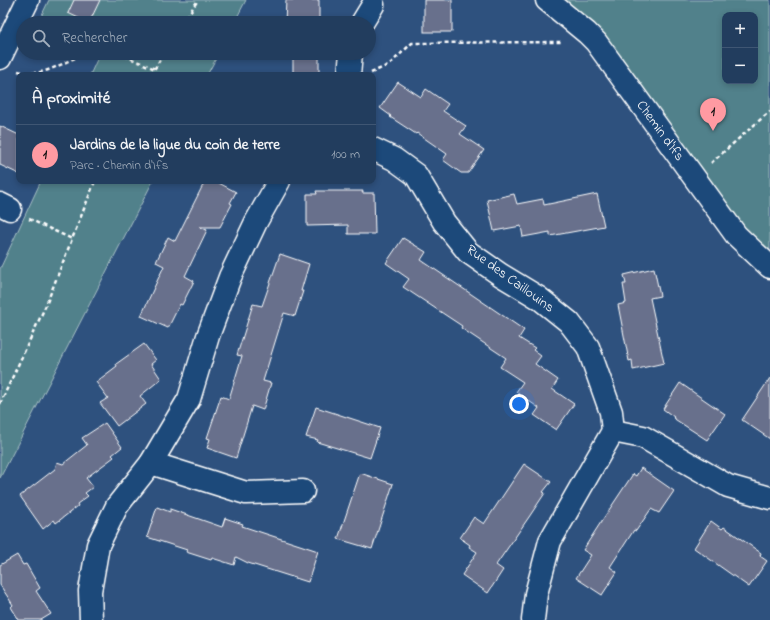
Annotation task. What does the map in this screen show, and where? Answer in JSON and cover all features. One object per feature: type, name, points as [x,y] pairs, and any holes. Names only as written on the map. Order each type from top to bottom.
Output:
[{"type":"street","points":[[23,16],[28,0]]},
{"type":"street","name":"Chemin d'Ifs","points":[[547,0],[596,42],[736,235],[770,267]]},
{"type":"street","points":[[366,16],[373,5]]},
{"type":"street","points":[[7,64],[16,37]]},
{"type":"street","points":[[354,60],[358,72]]},
{"type":"street","name":"Rue des Caillouins","points":[[376,150],[394,158],[416,175],[444,222],[468,252],[501,275],[539,298],[569,322],[588,347],[611,412],[613,431]]},
{"type":"street","points":[[91,620],[90,591],[98,545],[118,506],[151,463],[189,399],[208,336],[230,277],[256,222],[276,184]]},
{"type":"street","points":[[533,620],[536,594],[550,541],[613,431],[643,437],[728,486],[770,498]]},
{"type":"street","points":[[151,463],[246,493],[303,491]]},
{"type":"path","points":[[188,16],[198,0]]},
{"type":"path","points":[[365,72],[390,64],[412,43],[596,42]]},
{"type":"path","points":[[42,72],[55,68],[70,60]]},
{"type":"path","points":[[135,60],[155,68]]},
{"type":"path","points":[[153,72],[160,60]]},
{"type":"path","points":[[7,64],[24,72]]},
{"type":"path","points":[[694,178],[770,111]]},
{"type":"path","points":[[0,404],[46,305],[94,184]]},
{"type":"path","points":[[5,207],[72,239]]},
{"type":"green space","points":[[49,0],[246,0],[238,16],[41,16]]},
{"type":"green space","points":[[542,0],[770,0],[770,274],[595,44]]},
{"type":"green space","points":[[97,60],[215,60],[209,72],[91,72]]},
{"type":"green space","points":[[40,184],[151,184],[0,478],[0,269]]},
{"type":"building","points":[[74,0],[100,0],[92,16],[74,16],[68,13]]},
{"type":"building","points":[[286,0],[319,0],[319,16],[285,16]]},
{"type":"building","points":[[424,0],[452,0],[452,32],[424,32]]},
{"type":"building","points":[[293,60],[319,60],[319,72],[293,72]]},
{"type":"building","points":[[398,82],[421,97],[426,89],[448,104],[443,111],[466,126],[460,134],[484,150],[468,173],[461,173],[443,160],[447,154],[417,133],[416,134],[390,117],[391,116],[380,108]]},
{"type":"building","points":[[0,126],[16,134],[16,173],[0,165]]},
{"type":"building","points":[[204,184],[221,184],[236,192],[230,203],[232,204],[220,227],[200,227],[207,230],[185,276],[194,281],[168,328],[141,316],[164,266],[156,262],[168,237],[175,241]]},
{"type":"building","points":[[316,191],[363,191],[362,193],[374,193],[375,234],[348,234],[348,225],[307,226],[307,194],[317,194]]},
{"type":"building","points":[[514,194],[517,204],[543,199],[544,205],[597,194],[604,226],[550,236],[550,232],[523,237],[521,226],[494,231],[487,200]]},
{"type":"building","points":[[403,238],[426,252],[421,260],[524,330],[519,338],[535,348],[533,350],[541,356],[535,364],[558,380],[552,389],[574,404],[556,430],[534,415],[539,408],[516,392],[523,382],[500,367],[506,358],[461,328],[462,326],[403,287],[409,279],[386,263]]},
{"type":"building","points":[[280,254],[309,264],[301,291],[303,291],[295,316],[284,313],[263,381],[271,383],[263,410],[252,406],[236,458],[207,448],[210,439],[207,438],[221,396],[229,399],[242,356],[237,355],[253,304],[262,306]]},
{"type":"building","points":[[654,268],[660,296],[650,298],[664,363],[633,370],[632,360],[629,361],[618,305],[626,303],[623,284],[626,284],[624,275]]},
{"type":"building","points":[[144,344],[156,360],[151,364],[161,379],[140,396],[146,404],[117,426],[100,403],[108,398],[96,382],[117,366],[116,364]]},
{"type":"building","points":[[770,378],[770,439],[742,420]]},
{"type":"building","points":[[680,383],[725,414],[707,440],[673,418],[674,417],[663,409]]},
{"type":"building","points":[[316,407],[380,428],[370,458],[317,442],[318,440],[306,437]]},
{"type":"building","points":[[105,423],[122,447],[112,455],[114,457],[86,478],[93,487],[85,493],[88,496],[56,523],[54,520],[43,529],[20,496],[55,469],[57,462],[63,464],[87,445],[82,438]]},
{"type":"building","points":[[524,464],[551,482],[496,565],[503,570],[488,593],[462,575],[477,552],[469,547],[470,545],[460,538],[474,517],[484,524]]},
{"type":"building","points":[[641,468],[674,491],[659,513],[651,509],[636,531],[634,530],[610,567],[617,572],[602,595],[576,578],[591,555],[583,550],[633,474],[636,476]]},
{"type":"building","points":[[360,473],[393,484],[372,549],[338,539]]},
{"type":"building","points":[[157,507],[170,512],[170,509],[222,527],[225,518],[243,524],[242,526],[318,551],[308,582],[248,563],[236,557],[234,565],[212,558],[211,560],[186,552],[187,550],[147,537]]},
{"type":"building","points":[[711,521],[722,529],[724,527],[761,553],[760,556],[767,561],[749,587],[694,548]]},
{"type":"building","points":[[17,555],[23,565],[26,564],[40,588],[36,591],[51,614],[41,620],[19,620],[11,607],[13,605],[0,585],[0,565]]},
{"type":"place","name":"Jardins de la ligue du coin de terre","points":[[713,131]]}]
